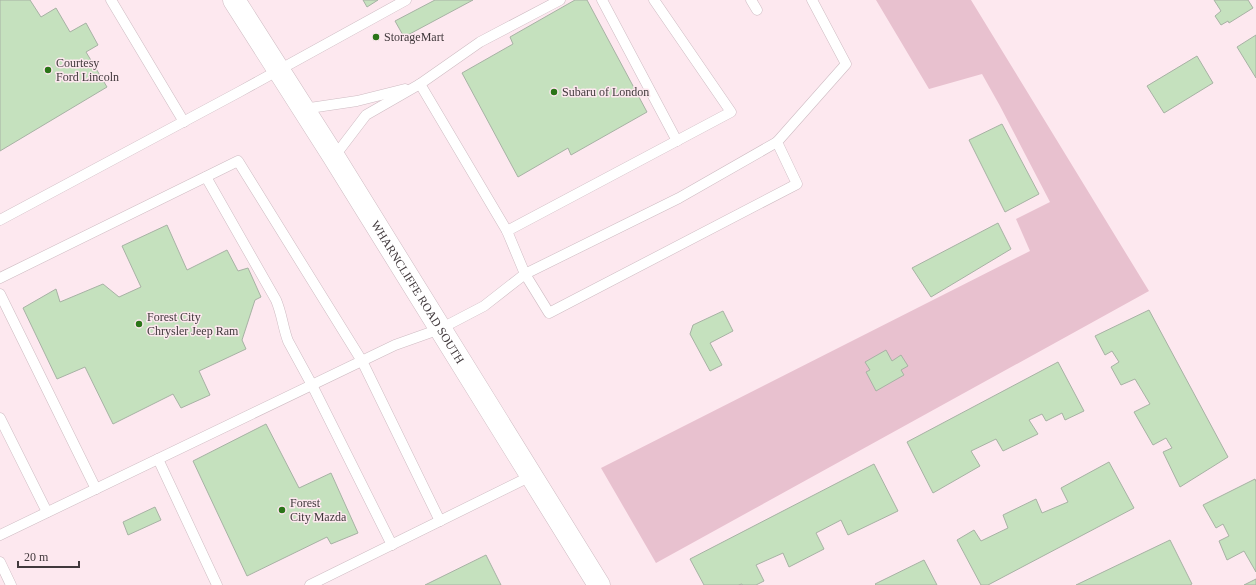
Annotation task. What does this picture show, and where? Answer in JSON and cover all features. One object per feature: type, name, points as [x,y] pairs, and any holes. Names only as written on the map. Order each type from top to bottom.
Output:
[{"type":"main road","name":"WHARNCLIFFE ROAD SOUTH","points":[[234,0],[302,109],[334,157],[599,585]]},
{"type":"lane","points":[[112,0],[184,122]]},
{"type":"lane","points":[[0,220],[184,122],[406,0]]},
{"type":"lane","points":[[334,157],[366,115],[420,84],[480,42],[560,0]]},
{"type":"lane","points":[[602,0],[677,141]]},
{"type":"lane","points":[[507,231],[731,112],[654,0]]},
{"type":"lane","points":[[751,0],[757,10]]},
{"type":"lane","points":[[0,535],[395,345],[440,329],[484,306],[525,274],[679,198],[777,142],[846,64],[812,0]]},
{"type":"lane","points":[[302,109],[357,101],[420,84]]},
{"type":"lane","points":[[420,84],[507,231],[525,274],[549,313],[797,184],[777,142]]},
{"type":"lane","points":[[0,278],[238,161],[362,361],[440,521]]},
{"type":"lane","points":[[206,177],[276,300],[282,314],[285,335],[288,342],[312,385],[392,545]]},
{"type":"lane","points":[[0,294],[96,489]]},
{"type":"lane","points":[[0,418],[47,512]]},
{"type":"lane","points":[[158,459],[217,585]]},
{"type":"lane","points":[[310,585],[531,476]]},
{"type":"lane","points":[[0,562],[11,585]]},
{"type":"shaded area","points":[[876,0],[971,0],[1149,291],[656,563],[601,468],[1030,251],[1016,219],[1050,202],[982,74],[929,89]]},
{"type":"building","name":"Courtesy Ford Lincoln","points":[[0,0],[30,0],[41,17],[56,8],[70,32],[86,23],[98,45],[86,52],[107,87],[0,151]]},
{"type":"building","points":[[363,0],[378,0],[367,7]]},
{"type":"building","points":[[435,0],[473,0],[404,37],[395,21]]},
{"type":"building","name":"Subaru of London","points":[[575,0],[587,0],[647,112],[571,155],[568,148],[518,177],[462,73],[513,44],[510,37]]},
{"type":"building","points":[[1214,0],[1248,0],[1253,8],[1229,23],[1228,21],[1221,25],[1215,16],[1221,11]]},
{"type":"building","points":[[1256,35],[1256,78],[1237,47]]},
{"type":"building","points":[[1197,56],[1213,83],[1164,113],[1147,86]]},
{"type":"building","points":[[1002,124],[1039,194],[1005,212],[969,140]]},
{"type":"building","points":[[998,223],[1011,249],[931,297],[912,268]]},
{"type":"building","name":"Forest City Chrysler Jeep Ram","points":[[167,225],[187,270],[227,250],[238,271],[248,268],[261,297],[255,300],[242,340],[246,349],[199,371],[210,395],[181,408],[173,394],[113,424],[85,367],[57,379],[23,308],[56,289],[60,302],[103,284],[119,297],[141,287],[122,246]]},
{"type":"building","points":[[1149,310],[1228,457],[1180,487],[1163,452],[1172,448],[1166,438],[1153,445],[1134,412],[1150,404],[1135,379],[1121,385],[1111,367],[1119,362],[1112,351],[1105,355],[1095,336]]},
{"type":"building","points":[[723,311],[733,331],[710,343],[722,365],[710,371],[690,334],[693,325]]},
{"type":"building","points":[[886,350],[892,361],[901,355],[908,366],[901,370],[904,375],[876,391],[866,372],[870,370],[865,362]]},
{"type":"building","points":[[1058,362],[1084,411],[1065,420],[1062,413],[1046,421],[1042,414],[1029,420],[1038,434],[1003,451],[996,439],[971,451],[980,466],[933,493],[907,442]]},
{"type":"building","name":"Forest City Mazda","points":[[266,424],[299,488],[331,473],[358,533],[331,544],[327,537],[247,576],[193,461]]},
{"type":"building","points":[[1109,462],[1134,508],[988,585],[981,585],[957,540],[974,530],[981,541],[1008,528],[1003,515],[1036,499],[1042,513],[1068,502],[1061,488]]},
{"type":"building","points":[[874,464],[898,511],[848,535],[841,520],[816,533],[824,549],[789,567],[783,553],[756,565],[764,581],[756,585],[704,585],[690,559]]},
{"type":"building","points":[[1255,479],[1256,572],[1244,551],[1227,560],[1219,541],[1229,536],[1223,524],[1216,528],[1203,505]]},
{"type":"building","points":[[155,507],[161,520],[128,535],[123,522]]},
{"type":"building","points":[[1170,540],[1192,584],[1190,585],[1076,585]]},
{"type":"building","points":[[486,555],[501,585],[425,585]]},
{"type":"building","points":[[924,560],[937,585],[875,584]]},
{"type":"building","points":[[1256,579],[1256,585],[1244,585]]},
{"type":"place","name":"StorageMart","points":[[376,37]]},
{"type":"place","name":"Courtesy Ford Lincoln","points":[[48,70]]},
{"type":"place","name":"Subaru of London","points":[[554,92]]},
{"type":"place","name":"Forest City Chrysler Jeep Ram","points":[[139,324]]},
{"type":"place","name":"Forest City Mazda","points":[[282,510]]}]
